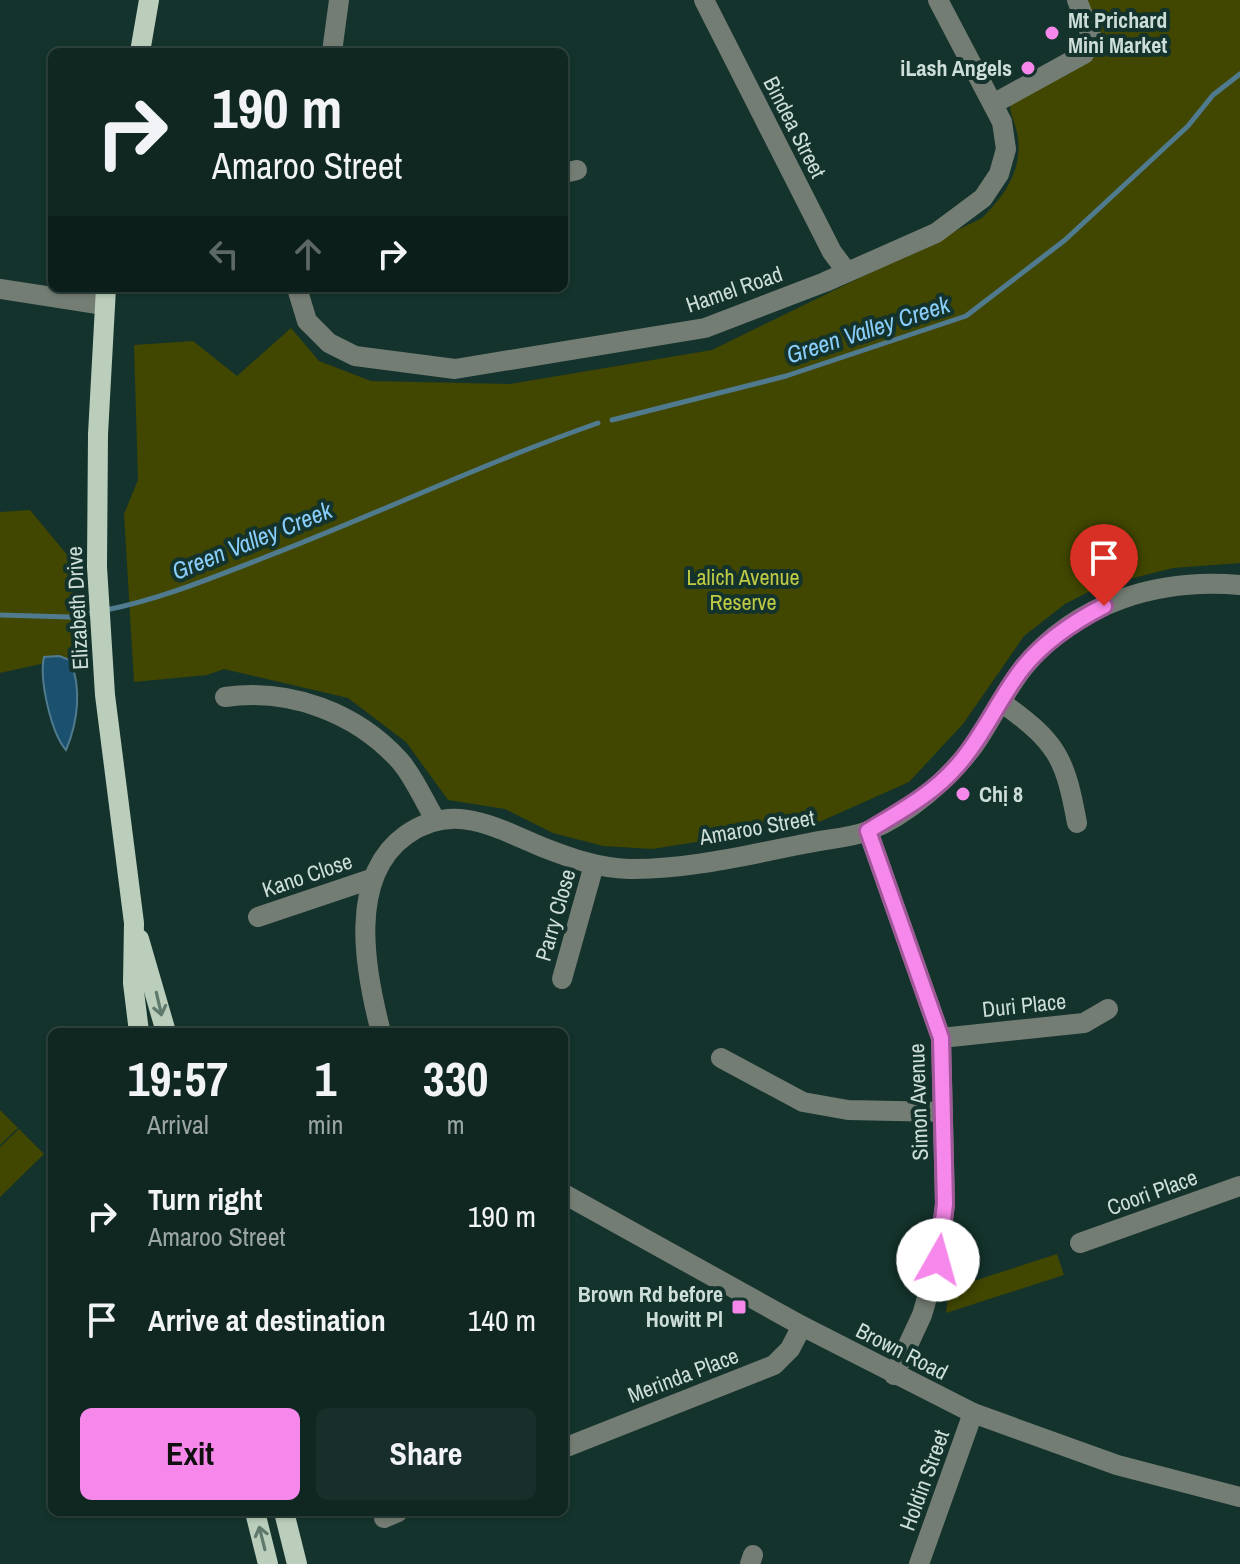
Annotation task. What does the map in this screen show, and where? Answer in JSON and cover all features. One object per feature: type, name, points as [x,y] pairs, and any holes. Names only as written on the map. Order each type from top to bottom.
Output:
[{"type":"main road","points":[[141,48],[149,0]]},
{"type":"main road","name":"Elizabeth Drive","points":[[105,296],[98,434],[97,567],[101,635],[115,785],[134,923],[165,1028]]},
{"type":"main road","name":"Elizabeth Drive","points":[[134,923],[133,983],[139,1028]]},
{"type":"main road","points":[[256,1516],[268,1564]]},
{"type":"main road","points":[[285,1516],[297,1564]]},
{"type":"street","points":[[333,48],[339,0]]},
{"type":"street","name":"Bindea Street","points":[[704,0],[832,252],[847,272]]},
{"type":"street","name":"Hamel Road","points":[[298,292],[307,321],[329,343],[355,356],[455,369],[705,328],[936,233],[983,198],[999,174],[1006,149],[1002,122],[938,0]]},
{"type":"street","points":[[993,104],[1084,54],[1091,35],[1077,0]]},
{"type":"street","points":[[0,289],[105,296]]},
{"type":"street","name":"Amaroo Street","points":[[435,819],[461,817],[493,824],[594,865],[631,869],[684,865],[868,831],[913,804],[954,769],[1040,648],[1064,629],[1131,594],[1171,584],[1240,585]]},
{"type":"street","points":[[225,697],[253,693],[340,714],[371,734],[402,762],[435,819],[406,835],[383,859],[371,879],[366,926],[370,987],[380,1028]]},
{"type":"street","points":[[1001,702],[1044,736],[1059,754],[1068,776],[1077,823]]},
{"type":"street","name":"Simon Avenue","points":[[868,831],[941,1038],[945,1204],[938,1260],[922,1315],[894,1375]]},
{"type":"street","name":"Parry Close","points":[[562,979],[594,865]]},
{"type":"street","name":"Kano Close","points":[[258,917],[371,879]]},
{"type":"street","name":"Duri Place","points":[[941,1038],[1084,1023],[1108,1009]]},
{"type":"street","points":[[721,1058],[803,1102],[848,1110],[943,1112]]},
{"type":"street","name":"Coori Place","points":[[1080,1243],[1240,1186]]},
{"type":"street","name":"Brown Road","points":[[568,1196],[802,1326],[973,1413],[1117,1465],[1240,1497]]},
{"type":"street","name":"Merinda Place","points":[[568,1446],[774,1365],[790,1349],[802,1326]]},
{"type":"street","name":"Holdin Street","points":[[919,1564],[973,1413]]},
{"type":"green space","name":"Lalich Avenue Reserve","points":[[1086,0],[1240,0],[1240,563],[1173,568],[1098,587],[1065,604],[1024,636],[963,724],[909,782],[817,823],[652,849],[603,846],[553,833],[505,809],[448,800],[406,742],[348,698],[224,669],[207,675],[134,682],[124,514],[138,480],[134,345],[193,341],[237,376],[291,328],[319,361],[371,381],[510,384],[712,350],[982,218],[1004,192],[1017,161],[1018,138],[1010,107],[1014,100],[1093,55],[1099,33]]},
{"type":"green space","points":[[30,510],[78,568],[77,656],[0,673],[0,512]]},
{"type":"green space","points":[[0,1110],[18,1128],[0,1145]]},
{"type":"green space","points":[[19,1129],[44,1154],[0,1197],[0,1147]]},
{"type":"green space","points":[[1057,1254],[1064,1275],[946,1313],[949,1289]]},
{"type":"water","points":[[59,656],[70,660],[77,693],[76,717],[66,750],[51,719],[43,678],[44,657]]},
{"type":"waterway","name":"Green Valley Creek","points":[[612,420],[786,376],[966,316],[1065,240],[1188,126],[1213,95],[1240,74]]},
{"type":"waterway","name":"Green Valley Creek","points":[[106,610],[166,594],[224,573],[598,423]]},
{"type":"waterway","name":"Green Valley Creek","points":[[0,615],[70,617],[96,612]]},
{"type":"place","name":"Mt Prichard Mini Market","points":[[1052,33]]},
{"type":"place","name":"iLash Angels","points":[[1028,68]]},
{"type":"place","name":"Chị 8","points":[[963,794]]},
{"type":"place","name":"Brown Rd before Howitt Pl","points":[[739,1307]]},
{"type":"route","points":[[938,1260],[945,1204],[941,1038],[924,980],[868,831],[913,804],[954,769],[975,744],[1011,685],[1040,648],[1064,629],[1104,606]]}]
